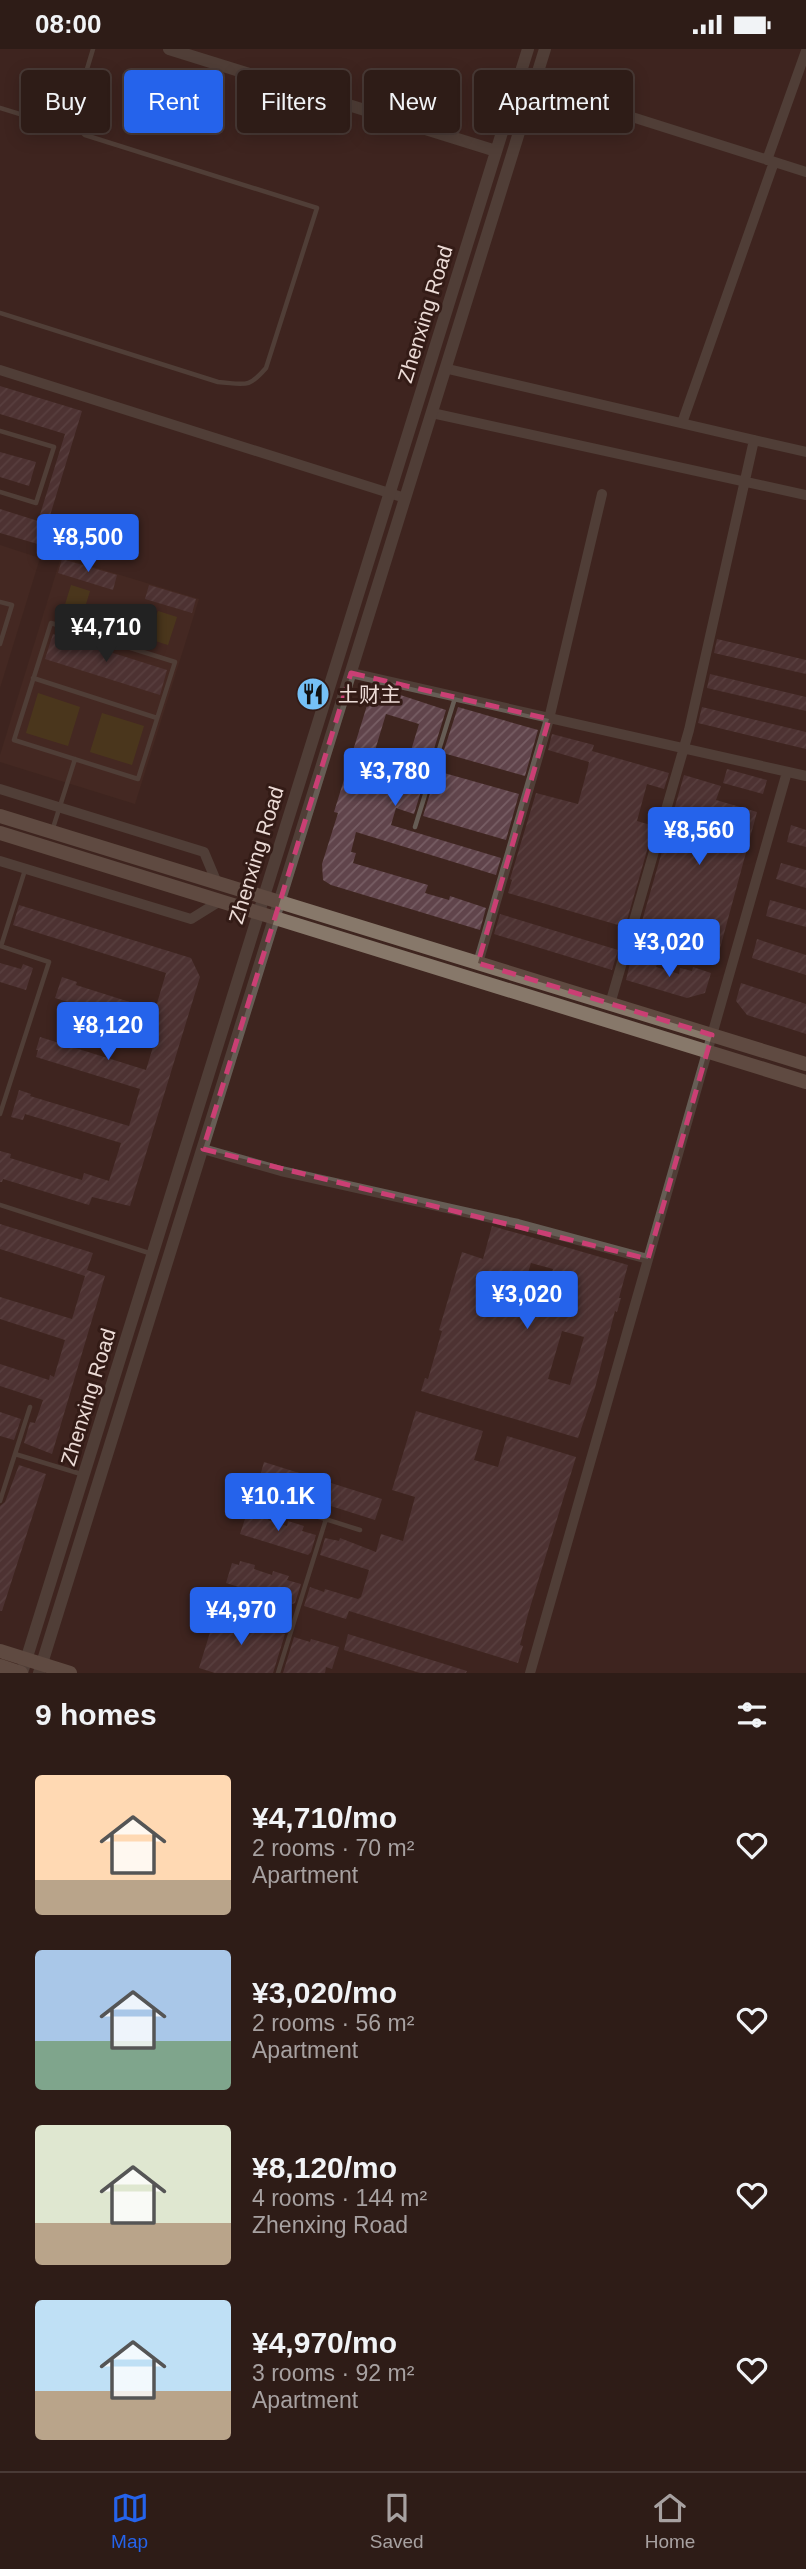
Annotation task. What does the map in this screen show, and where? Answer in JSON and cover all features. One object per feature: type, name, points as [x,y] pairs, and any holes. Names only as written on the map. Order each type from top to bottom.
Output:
[{"type":"main road","points":[[0,816],[806,1064]]},
{"type":"main road","points":[[0,833],[806,1082]]},
{"type":"main road","points":[[0,1651],[23,1668]]},
{"type":"main road","points":[[0,1666],[70,1673]]},
{"type":"street","points":[[169,49],[496,151]]},
{"type":"street","name":"Zhenxing Road","points":[[23,1668],[528,49]]},
{"type":"street","name":"Zhenxing Road","points":[[539,70],[545,49]]},
{"type":"street","points":[[682,423],[806,51]]},
{"type":"street","points":[[633,117],[806,172]]},
{"type":"street","name":"Zhenxing Road","points":[[41,1669],[519,133]]},
{"type":"street","points":[[449,369],[806,452]]},
{"type":"street","points":[[0,370],[405,498]]},
{"type":"street","points":[[432,413],[806,495]]},
{"type":"street","points":[[610,1004],[684,749],[754,440]]},
{"type":"street","points":[[478,963],[549,719],[602,494]]},
{"type":"street","points":[[351,673],[806,776]]},
{"type":"street","points":[[530,1673],[787,772]]},
{"type":"street","points":[[0,789],[204,852],[217,883]]},
{"type":"street","points":[[0,861],[191,919],[220,901]]},
{"type":"street","points":[[203,1149],[281,1171],[518,1224],[648,1259]]},
{"type":"lane","points":[[87,70],[93,49]]},
{"type":"lane","points":[[0,108],[21,114]]},
{"type":"lane","points":[[0,313],[218,382],[254,382],[266,368],[317,208],[83,133]]},
{"type":"lane","points":[[0,431],[54,447],[36,503],[0,492]]},
{"type":"lane","points":[[0,601],[12,605],[0,644]]},
{"type":"lane","points":[[51,623],[175,662],[138,779],[14,740],[33,678],[51,623]]},
{"type":"lane","points":[[33,678],[157,718]]},
{"type":"lane","points":[[415,827],[455,697]]},
{"type":"lane","points":[[52,832],[75,759]]},
{"type":"lane","points":[[0,1114],[49,962],[1,946],[25,869]]},
{"type":"lane","points":[[0,1205],[152,1254]]},
{"type":"lane","points":[[0,1501],[30,1407]]},
{"type":"lane","points":[[15,1454],[83,1475]]},
{"type":"lane","points":[[265,1500],[360,1530]]},
{"type":"lane","points":[[278,1673],[326,1519]]},
{"type":"highlighted area","points":[[351,673],[549,719],[478,963],[712,1035],[648,1259],[203,1149]]},
{"type":"shaded area","points":[[0,545],[40,558],[0,688]]},
{"type":"shaded area","points":[[61,557],[199,599],[135,804],[0,762]]},
{"type":"shaded area","points":[[71,585],[90,591],[82,617],[63,611]]},
{"type":"shaded area","points":[[158,611],[177,617],[168,645],[149,639]]},
{"type":"shaded area","points":[[38,693],[80,707],[68,746],[26,733]]},
{"type":"shaded area","points":[[102,713],[144,726],[132,765],[90,752]]},
{"type":"building","points":[[0,386],[82,411],[41,545],[0,533],[0,509],[38,521],[65,434],[0,414]]},
{"type":"building","points":[[0,452],[36,462],[29,486],[0,477]]},
{"type":"building","points":[[62,559],[117,575],[113,590],[58,573]]},
{"type":"building","points":[[149,585],[196,599],[192,613],[145,599]]},
{"type":"building","points":[[53,634],[167,670],[160,695],[45,659]]},
{"type":"building","points":[[717,639],[806,660],[806,674],[714,653]]},
{"type":"building","points":[[710,674],[806,697],[806,711],[707,688]]},
{"type":"building","points":[[373,686],[446,710],[414,814],[396,808],[391,825],[501,858],[496,875],[356,832],[351,852],[356,853],[353,863],[428,885],[425,893],[449,900],[450,896],[486,908],[480,930],[331,885],[323,880],[322,864],[338,813],[334,812]],"holes":[[[386,714],[419,724],[406,767],[373,757]]]},
{"type":"building","points":[[458,707],[538,730],[525,776],[443,753]]},
{"type":"building","points":[[702,707],[806,732],[806,749],[698,723]]},
{"type":"building","points":[[552,734],[594,745],[592,751],[669,773],[664,789],[647,784],[637,821],[654,826],[625,927],[508,893],[536,793],[578,804],[589,762],[548,750]]},
{"type":"building","points":[[727,769],[767,780],[763,794],[723,783]]},
{"type":"building","points":[[437,771],[519,794],[506,840],[423,816]]},
{"type":"building","points":[[684,775],[721,786],[716,800],[757,812],[719,952],[640,928]]},
{"type":"building","points":[[791,825],[806,830],[806,847],[787,842]]},
{"type":"building","points":[[781,863],[806,870],[806,888],[776,879]]},
{"type":"building","points":[[770,900],[806,910],[806,927],[766,916]]},
{"type":"building","points":[[19,905],[191,958],[200,977],[130,1206],[92,1197],[89,1205],[3,1179],[0,1182],[0,1151],[11,1154],[10,1158],[82,1180],[84,1173],[109,1181],[121,1143],[25,1114],[23,1120],[11,1117],[19,1090],[31,1094],[30,1096],[129,1126],[140,1089],[36,1057],[36,1050],[40,1037],[146,1070],[158,1030],[55,998],[62,977],[77,982],[76,985],[155,1010],[166,973],[13,925]]},
{"type":"building","points":[[500,914],[618,950],[612,970],[494,934]]},
{"type":"building","points":[[757,939],[806,955],[806,975],[752,958]]},
{"type":"building","points":[[631,959],[657,964],[656,967],[679,974],[680,968],[692,971],[693,967],[711,973],[705,993],[687,998],[626,980]]},
{"type":"building","points":[[0,963],[21,969],[23,964],[33,968],[26,990],[0,982]]},
{"type":"building","points":[[741,983],[806,1004],[806,1034],[747,1015],[736,1001]]},
{"type":"building","points":[[0,1224],[93,1253],[87,1270],[105,1276],[52,1454],[24,1443],[30,1422],[35,1423],[43,1400],[0,1386],[0,1364],[49,1380],[50,1375],[54,1377],[65,1340],[0,1319],[0,1297],[72,1319],[85,1276],[0,1249]]},
{"type":"building","points":[[492,1226],[628,1265],[617,1312],[615,1311],[595,1388],[578,1438],[421,1391],[425,1378],[428,1379],[462,1252],[483,1259]],"holes":[[[531,1263],[553,1269],[541,1308],[519,1302]],[[562,1331],[584,1337],[570,1385],[548,1379]]]},
{"type":"building","points":[[416,1411],[483,1431],[474,1460],[498,1467],[507,1436],[576,1457],[528,1614],[518,1663],[349,1611],[346,1619],[304,1606],[310,1587],[358,1599],[361,1597],[369,1570],[320,1555],[325,1538],[339,1541],[340,1538],[376,1552],[381,1534],[403,1541],[415,1497],[392,1490]]},
{"type":"building","points":[[0,1412],[21,1419],[14,1440],[0,1436]]},
{"type":"building","points":[[264,1462],[382,1499],[375,1520],[258,1483]]},
{"type":"building","points":[[19,1465],[46,1474],[0,1611],[0,1506],[5,1502]]},
{"type":"building","points":[[255,1512],[269,1516],[268,1520],[287,1526],[288,1521],[304,1526],[302,1531],[316,1535],[311,1552],[308,1555],[240,1534],[247,1513],[254,1515]]},
{"type":"building","points":[[240,1561],[255,1565],[254,1569],[272,1575],[273,1571],[289,1576],[287,1580],[301,1584],[295,1603],[226,1583],[232,1563],[239,1565]]},
{"type":"building","points":[[224,1611],[239,1616],[238,1620],[256,1625],[257,1621],[273,1626],[271,1630],[285,1634],[273,1673],[215,1673],[199,1668],[216,1613],[223,1615]]},
{"type":"building","points":[[348,1634],[467,1671],[420,1673],[344,1650]]},
{"type":"building","points":[[294,1637],[339,1647],[332,1669],[326,1667],[325,1673],[283,1673]]},
{"type":"place","name":"土财主","points":[[313,694]]}]
